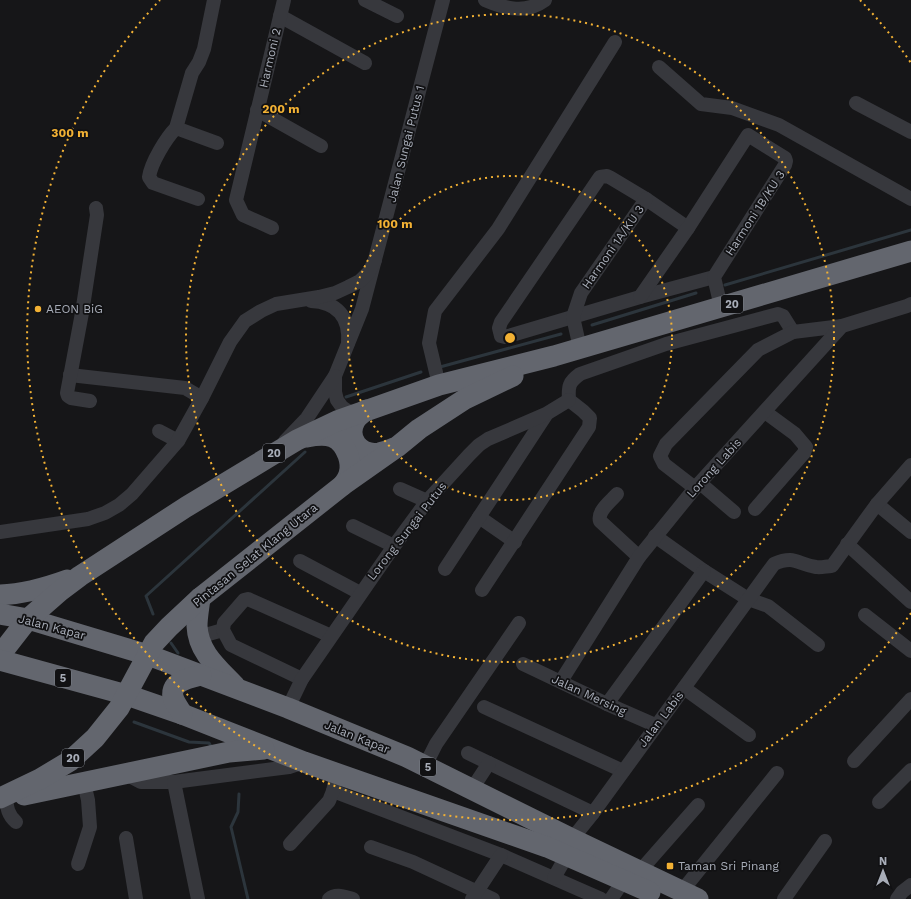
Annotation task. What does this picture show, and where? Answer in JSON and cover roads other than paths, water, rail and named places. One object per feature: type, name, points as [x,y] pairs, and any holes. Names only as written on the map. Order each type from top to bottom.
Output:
[{"type":"highway","name":"Pintasan Selat Klang Utara","points":[[0,655],[28,619],[80,576],[186,506],[297,440],[362,412],[439,385],[554,356],[911,252]]},
{"type":"highway","name":"Pintasan Selat Klang Utara","points":[[2,799],[70,761],[95,738],[119,708],[154,643],[168,627],[200,598],[343,485],[397,447],[419,429],[465,399],[554,356]]},
{"type":"highway","points":[[362,412],[355,421],[353,430],[353,440],[359,448],[369,452],[378,453],[397,447]]},
{"type":"highway","points":[[297,440],[320,434],[339,440],[346,450],[350,461],[349,474],[343,485]]},
{"type":"highway","points":[[0,595],[36,591],[80,576]]},
{"type":"highway","points":[[200,598],[197,625],[198,638],[202,648],[209,659],[238,689]]},
{"type":"highway","name":"Jalan Kapar","points":[[0,614],[28,619],[148,655],[288,708],[407,757],[472,789],[637,885],[682,896]]},
{"type":"highway","name":"Jalan Kapar","points":[[0,660],[127,695],[182,714],[304,762],[335,782],[570,847]]},
{"type":"highway","points":[[182,714],[174,699],[173,692],[177,684],[184,679],[201,675]]},
{"type":"highway","points":[[2,799],[229,752],[270,749]]},
{"type":"street","points":[[198,199],[153,182],[149,178],[150,170],[170,134],[176,128],[192,73],[200,62],[202,56],[214,0]]},
{"type":"street","name":"Harmoni 2","points":[[272,228],[243,215],[236,200],[284,0]]},
{"type":"street","points":[[365,0],[397,16]]},
{"type":"street","name":"Jalan Sungai Putus 1","points":[[362,412],[348,411],[342,407],[337,400],[335,392],[335,376],[362,309],[443,0]]},
{"type":"street","points":[[485,0],[500,6],[519,10],[538,6],[546,0]]},
{"type":"street","points":[[280,16],[365,63]]},
{"type":"street","points":[[439,385],[429,343],[435,311],[498,229],[615,42]]},
{"type":"street","points":[[659,67],[701,104],[732,108],[779,125],[911,199]]},
{"type":"street","points":[[856,103],[911,132]]},
{"type":"street","points":[[257,110],[321,146]]},
{"type":"street","points":[[176,128],[218,143]]},
{"type":"street","name":"Harmoni 1B/KU 3","points":[[688,228],[748,135],[785,158],[785,165],[714,277]]},
{"type":"street","points":[[640,297],[688,228],[646,199],[611,178],[607,176],[600,177],[501,322],[499,333],[501,336],[505,337],[714,277],[721,307]]},
{"type":"street","name":"Harmoni 1A/KU 3","points":[[573,317],[581,293],[646,199]]},
{"type":"street","points":[[90,401],[71,398],[68,396],[70,375],[83,306],[97,215],[96,208]]},
{"type":"street","points":[[0,532],[88,519],[119,506],[132,494],[178,441],[202,398],[230,342],[245,321],[276,304],[319,297],[348,288],[360,281],[369,272],[375,260]]},
{"type":"street","points":[[296,300],[318,301],[328,304],[337,310],[344,317],[348,328],[347,348]]},
{"type":"street","points":[[734,512],[664,464],[660,456],[666,444],[758,350],[793,332],[842,326],[911,304]]},
{"type":"street","points":[[482,590],[515,542],[589,427],[590,418],[569,400],[568,390],[571,380],[580,374],[666,344],[778,314],[783,316],[793,332]]},
{"type":"street","points":[[573,317],[580,348]]},
{"type":"street","name":"Lorong Labis","points":[[560,681],[639,557],[655,536],[697,486],[842,326]]},
{"type":"street","points":[[70,375],[185,388],[202,398]]},
{"type":"street","points":[[272,455],[307,418],[335,376]]},
{"type":"street","name":"Lorong Sungai Putus","points":[[288,708],[302,679],[360,593],[394,546],[428,501],[479,445],[488,439],[546,414],[569,400]]},
{"type":"street","points":[[755,508],[804,453],[806,447],[795,434],[765,412]]},
{"type":"street","points":[[445,568],[546,414]]},
{"type":"street","points":[[159,431],[178,441]]},
{"type":"street","points":[[911,465],[877,504],[847,544],[911,602]]},
{"type":"street","points":[[400,489],[428,501]]},
{"type":"street","points":[[617,494],[600,512],[600,521],[639,557]]},
{"type":"street","points":[[877,504],[911,532]]},
{"type":"street","points":[[479,517],[515,542]]},
{"type":"street","points":[[353,526],[394,546]]},
{"type":"street","points":[[655,536],[704,571],[748,599],[768,606],[818,645]]},
{"type":"street","name":"Jalan Labis","points":[[554,878],[570,847],[593,812],[655,725],[684,688],[774,564],[784,560],[801,562],[816,567],[832,566],[847,544]]},
{"type":"street","points":[[300,561],[360,593]]},
{"type":"street","points":[[607,704],[704,571]]},
{"type":"street","points":[[302,679],[231,645],[223,630],[224,623],[244,600],[248,599],[331,636]]},
{"type":"street","points":[[864,615],[911,651]]},
{"type":"street","points":[[426,766],[433,749],[519,623]]},
{"type":"street","points":[[198,638],[223,630]]},
{"type":"street","name":"Jalan Mersing","points":[[523,664],[655,725]]},
{"type":"street","points":[[684,688],[749,736]]},
{"type":"street","points":[[854,761],[911,699]]},
{"type":"street","points":[[484,707],[623,771]]},
{"type":"street","points":[[468,753],[593,812]]},
{"type":"street","points":[[126,774],[141,782],[174,782],[289,767],[304,762]]},
{"type":"street","points":[[472,789],[489,763]]},
{"type":"street","points":[[879,802],[911,770]]},
{"type":"street","points":[[682,896],[777,773]]},
{"type":"street","points":[[174,782],[198,899]]},
{"type":"street","points":[[290,844],[329,801],[335,782],[601,899]]},
{"type":"street","points":[[78,864],[90,827],[88,800],[84,783]]},
{"type":"street","points":[[2,799],[11,818],[16,822]]},
{"type":"street","points":[[611,899],[637,885],[698,805]]},
{"type":"street","points":[[126,838],[136,899]]},
{"type":"street","points":[[784,899],[825,841]]},
{"type":"street","points":[[371,847],[412,862],[475,895],[493,899]]},
{"type":"street","points":[[475,895],[501,855]]},
{"type":"street","points":[[897,899],[902,892],[911,885]]},
{"type":"street","points":[[329,899],[331,896],[338,895],[353,899]]},
{"type":"waterway","points":[[725,285],[911,230]]},
{"type":"waterway","points":[[592,325],[696,293]]},
{"type":"waterway","points":[[440,367],[561,334]]},
{"type":"waterway","points":[[346,397],[421,372]]},
{"type":"waterway","points":[[153,614],[146,596],[305,452]]},
{"type":"waterway","points":[[171,643],[178,653]]},
{"type":"waterway","points":[[134,722],[189,742],[209,743],[212,748]]},
{"type":"waterway","points":[[239,794],[238,812],[231,827],[248,899]]},
{"type":"place","name":"AEON BiG","points":[[38,309]]},
{"type":"place","name":"Taman Sri Pinang","points":[[670,866]]}]
